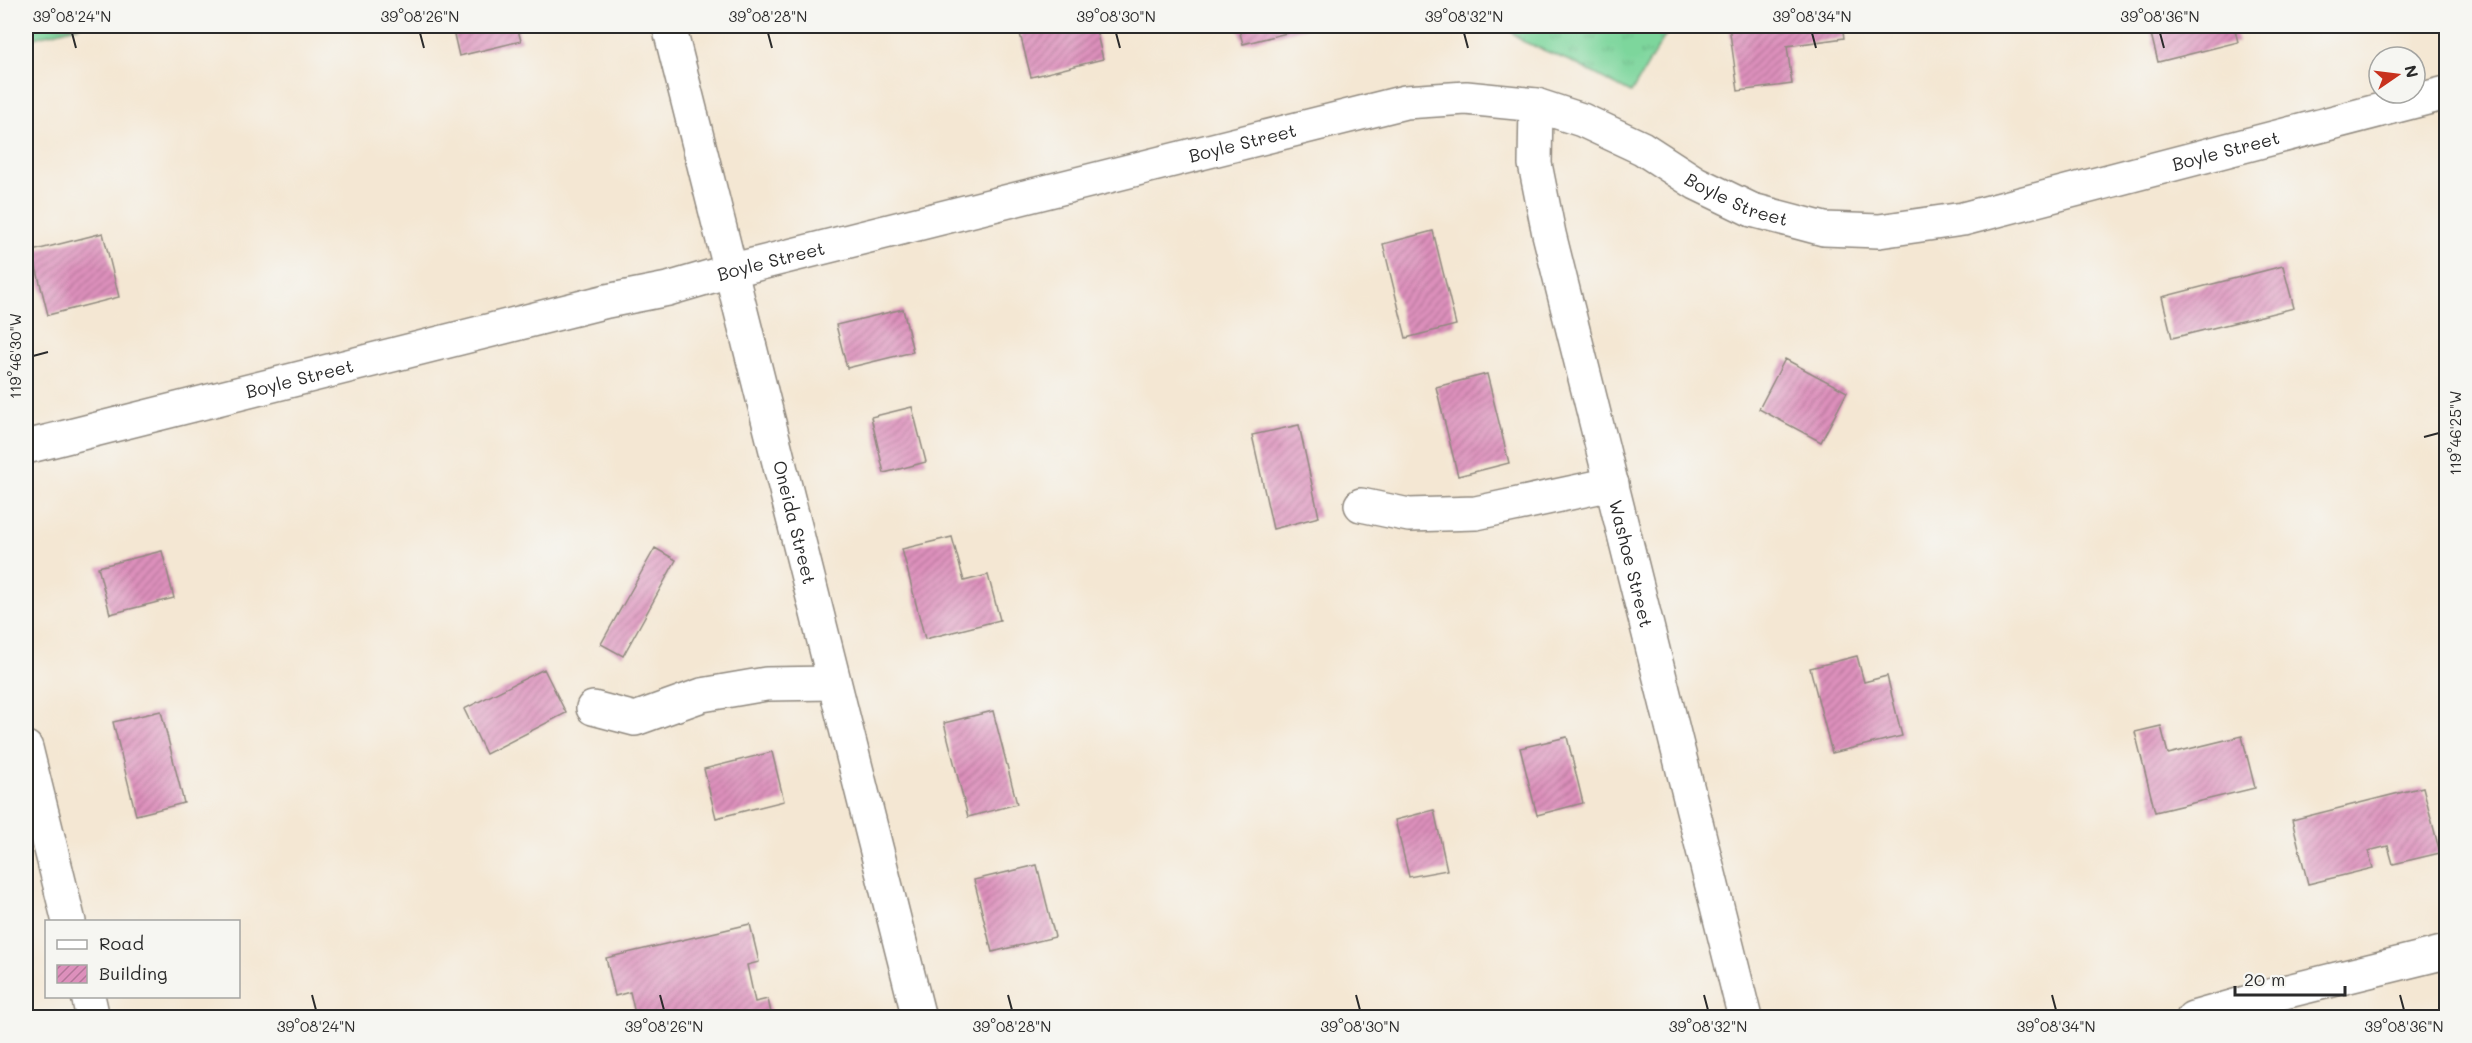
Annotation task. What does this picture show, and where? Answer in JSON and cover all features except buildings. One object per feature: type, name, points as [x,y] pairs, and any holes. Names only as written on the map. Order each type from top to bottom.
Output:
[{"type":"street","name":"Oneida Street","points":[[669,26],[733,270],[766,414],[919,1017]]},
{"type":"street","name":"Boyle Street","points":[[26,447],[607,301],[668,289],[733,270],[1406,102],[1466,98],[1536,105],[1582,120],[1642,148],[1696,183],[1752,210],[1824,229],[1879,231],[1963,219],[2446,93]]},
{"type":"street","name":"Washoe Street","points":[[1536,105],[1535,164],[1548,234],[1745,1017]]},
{"type":"street","points":[[1360,505],[1409,515],[1476,513],[1611,484]]},
{"type":"street","points":[[593,708],[635,719],[702,694],[766,684],[834,683]]},
{"type":"street","points":[[26,748],[69,920]]},
{"type":"street","points":[[2193,1017],[2446,951]]},
{"type":"street","points":[[88,998],[93,1017]]},
{"type":"green space","points":[[26,26],[80,26],[26,40]]},
{"type":"green space","points":[[1505,26],[1671,26],[1631,93],[1574,63],[1522,41]]}]
